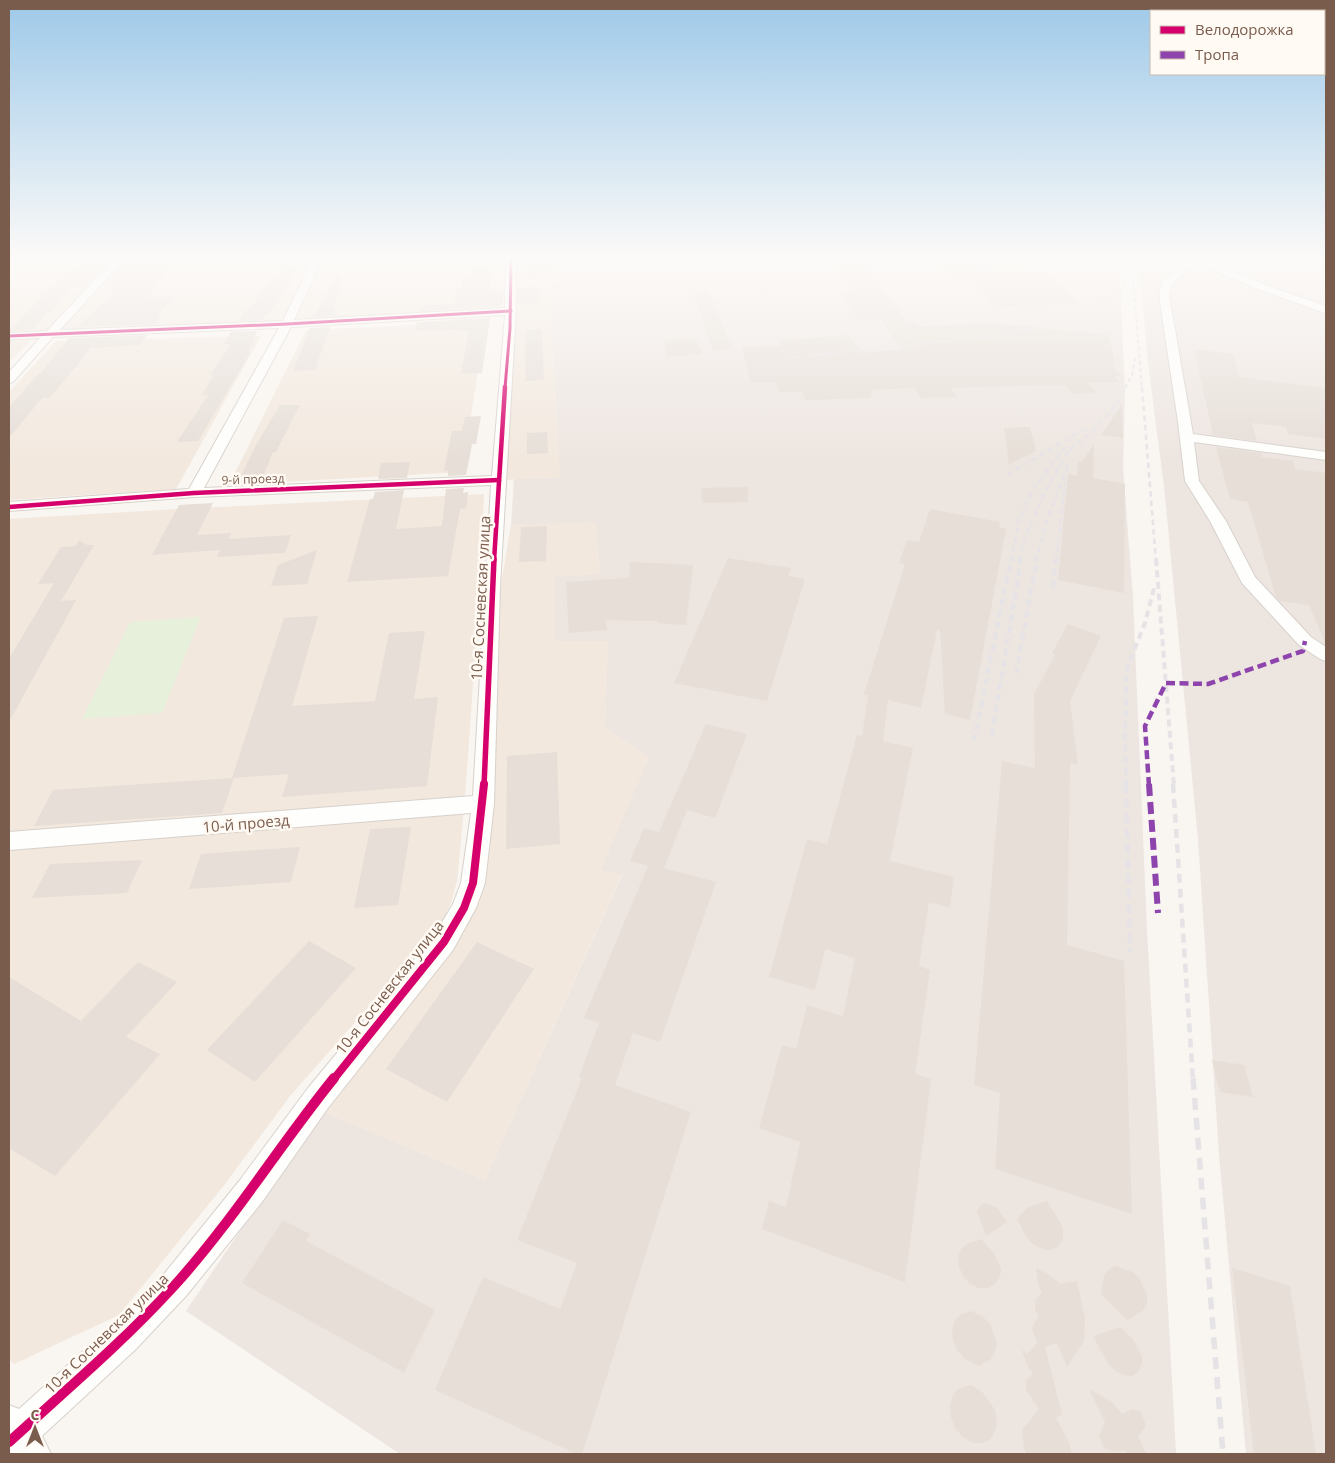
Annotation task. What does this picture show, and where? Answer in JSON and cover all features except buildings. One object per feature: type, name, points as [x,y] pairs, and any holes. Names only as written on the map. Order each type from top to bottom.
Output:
[{"type":"street","points":[[9,379],[59,324]]},
{"type":"street","points":[[9,336],[281,324]]},
{"type":"street","points":[[194,493],[287,324]]},
{"type":"street","name":"10-я Сосневская улица","points":[[17,1438],[123,1338],[175,1285],[251,1192],[318,1098],[444,942],[464,908],[473,883],[483,804],[492,587],[510,324]]},
{"type":"street","points":[[1169,324],[1192,482],[1218,521],[1248,579],[1305,641],[1326,655]]},
{"type":"street","points":[[1186,437],[1326,456]]},
{"type":"street","name":"9-й проезд","points":[[9,506],[194,493],[499,480]]},
{"type":"street","name":"10-й проезд","points":[[9,841],[483,804]]},
{"type":"shaded area","points":[[9,324],[56,324],[48,333],[9,335]]},
{"type":"shaded area","points":[[61,324],[256,324],[53,333]]},
{"type":"shaded area","points":[[435,324],[486,324],[462,472],[229,485],[306,330]]},
{"type":"shaded area","points":[[511,324],[552,324],[560,478],[504,480]]},
{"type":"shaded area","points":[[552,324],[1122,324],[1125,391],[1123,468],[1133,598],[1147,931],[1176,1454],[400,1454],[186,1311],[321,1111],[485,1180],[622,875],[601,870],[649,757],[605,727],[608,641],[555,641],[555,577],[600,574],[596,522],[511,525],[514,479],[560,478]]},
{"type":"shaded area","points":[[1144,324],[1326,324],[1326,1454],[1246,1454],[1219,1154],[1198,839],[1164,486]]},
{"type":"shaded area","points":[[261,336],[176,489],[9,500],[9,392],[56,341]]},
{"type":"shaded area","points":[[33,339],[9,362],[9,340]]},
{"type":"shaded area","points":[[484,494],[480,587],[465,796],[9,838],[9,519]]},
{"type":"shaded area","points":[[596,521],[600,574],[556,641],[608,641],[605,727],[649,757],[602,870],[622,874],[485,1180],[321,1111],[460,904],[474,805],[479,716],[511,525]]},
{"type":"shaded area","points":[[464,808],[457,881],[451,903],[441,925],[290,1096],[225,1184],[119,1315],[14,1364],[9,1359],[9,844]]},
{"type":"green space","points":[[201,617],[162,713],[82,719],[130,622]]},
{"type":"railway","points":[[787,358],[1004,335],[1049,324]]},
{"type":"railway","points":[[1137,324],[1142,388]]},
{"type":"railway","points":[[1125,388],[1132,375],[1136,355]]},
{"type":"railway","points":[[1020,561],[1024,539],[1045,492],[1069,450],[1092,432],[1117,404],[1126,387]]},
{"type":"railway","points":[[1142,387],[1156,561]]},
{"type":"railway","points":[[1007,475],[1086,428]]},
{"type":"railway","points":[[1011,561],[1019,520],[1035,486],[1067,445]]},
{"type":"railway","points":[[1036,561],[1049,514],[1069,463]]},
{"type":"railway","points":[[1056,561],[1065,482]]},
{"type":"railway","points":[[974,741],[1011,559]]},
{"type":"railway","points":[[992,735],[1021,559]]},
{"type":"railway","points":[[1016,674],[1037,559]]},
{"type":"railway","points":[[1053,587],[1056,559]]},
{"type":"railway","points":[[1156,559],[1174,786]]},
{"type":"railway","points":[[1126,786],[1127,668],[1145,623],[1154,588]]},
{"type":"railway","points":[[1126,784],[1130,952]]},
{"type":"railway","points":[[1173,784],[1193,1080]]},
{"type":"railway","points":[[1193,1078],[1223,1454]]},
{"type":"marked path","points":[[1158,913],[1145,726],[1166,683],[1208,684],[1303,651],[1305,641]]},
{"type":"cycle path","points":[[9,336],[281,324]]},
{"type":"cycle path","points":[[9,1442],[123,1338],[175,1285],[251,1191],[318,1098],[444,942],[464,908],[473,883],[483,804],[492,587],[510,324]]},
{"type":"cycle path","points":[[9,507],[194,493],[499,480]]}]
